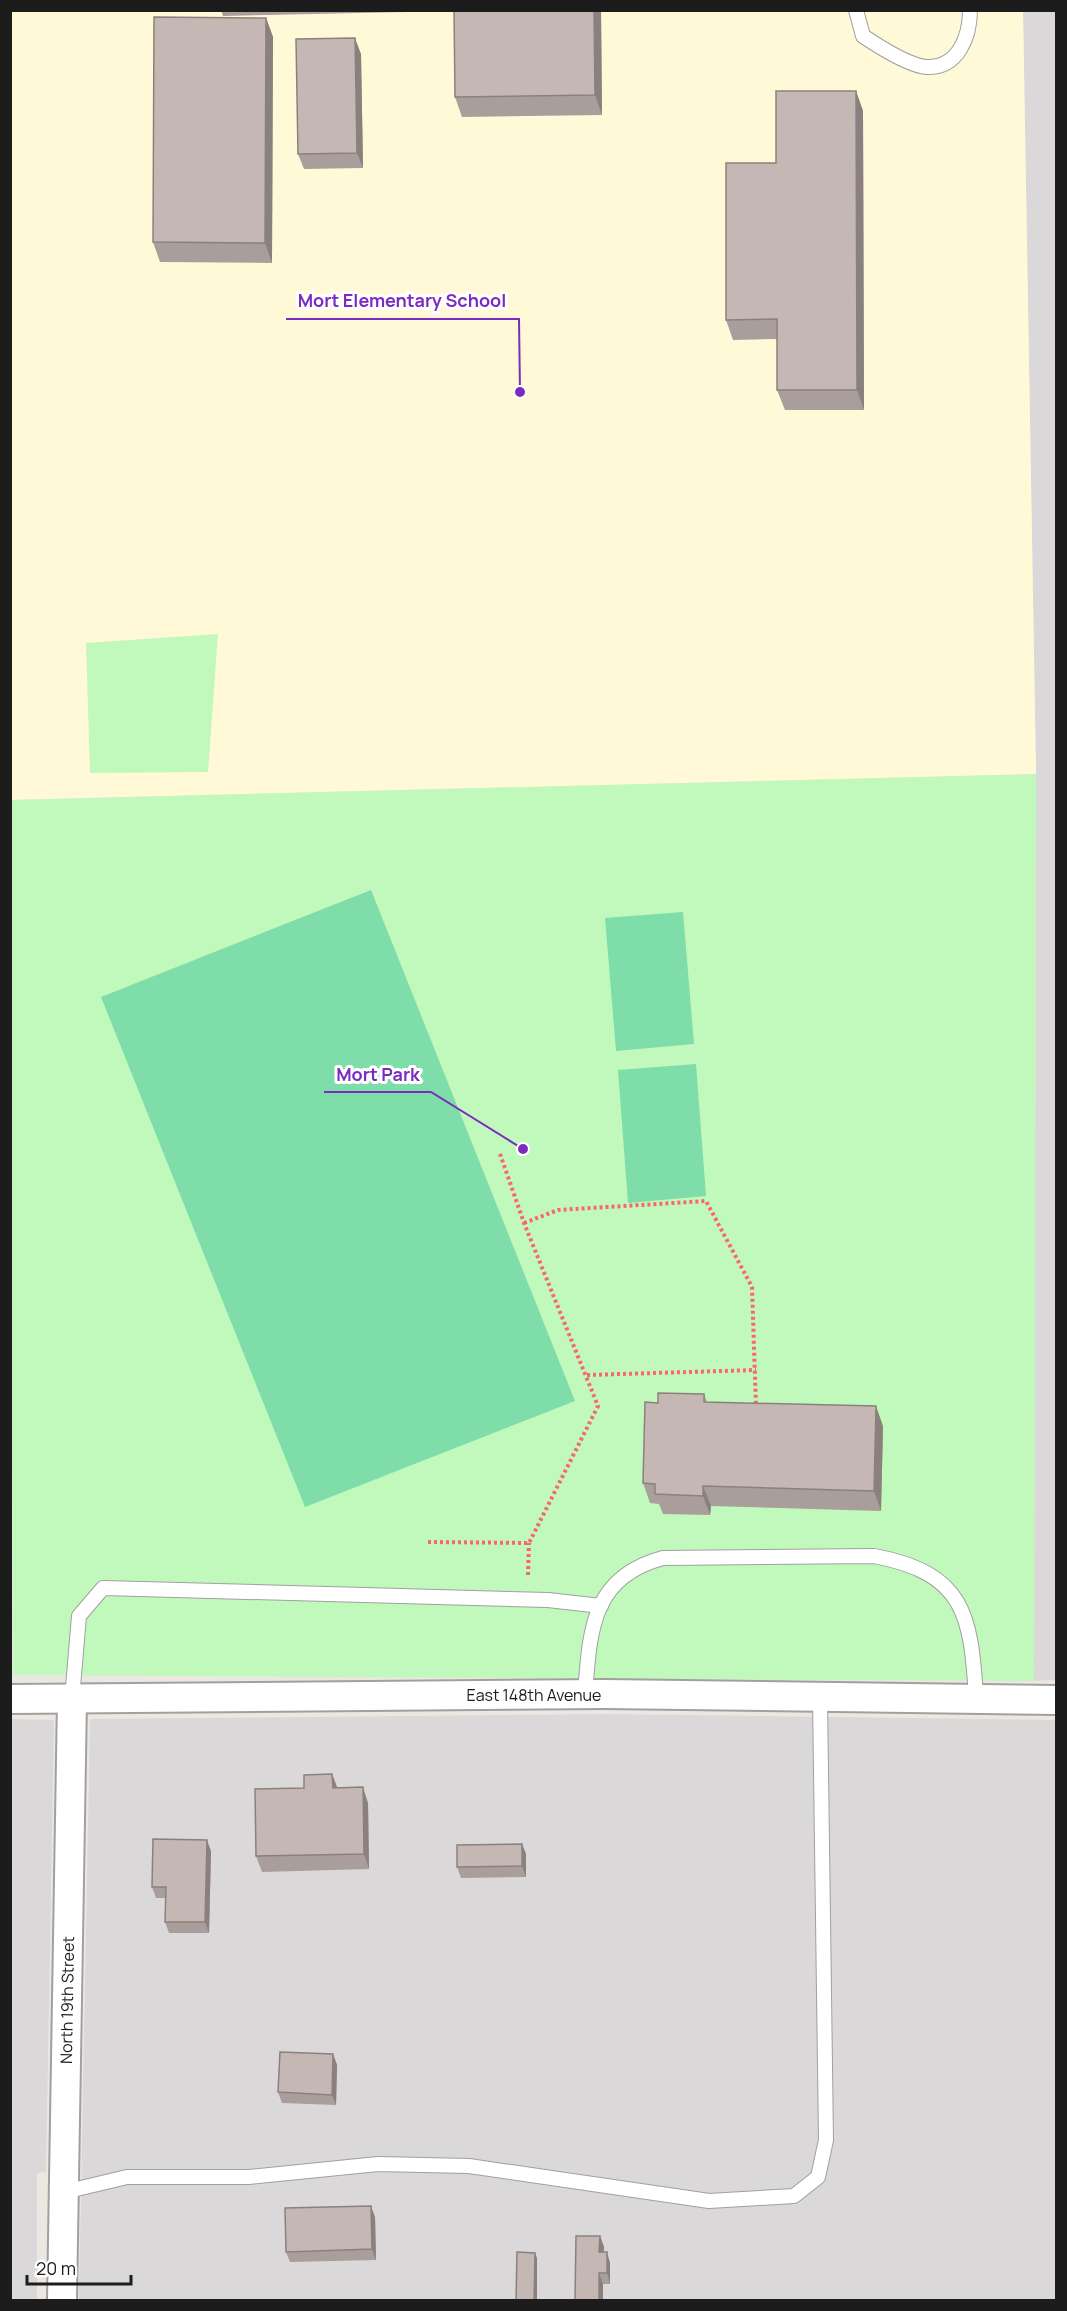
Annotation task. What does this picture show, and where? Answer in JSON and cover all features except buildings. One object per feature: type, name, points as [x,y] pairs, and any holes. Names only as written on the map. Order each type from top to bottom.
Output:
[{"type":"street","name":"East 148th Avenue","points":[[10,1699],[585,1694],[1056,1700]]},
{"type":"street","name":"North 19th Street","points":[[62,2301],[72,1700]]},
{"type":"lane","points":[[856,10],[863,36],[888,52],[926,67],[944,64],[958,55],[970,27],[970,10]]},
{"type":"lane","points":[[585,1694],[589,1647],[601,1606],[609,1589],[624,1574],[646,1562],[663,1558],[874,1556],[904,1561],[944,1584],[958,1601],[974,1652],[976,1698]]},
{"type":"lane","points":[[72,1700],[79,1616],[103,1588],[528,1599],[601,1606]]},
{"type":"lane","points":[[64,2192],[128,2177],[249,2177],[378,2164],[468,2166],[709,2201],[794,2196],[818,2177],[826,2140],[820,1697]]},
{"type":"path","points":[[499,1151],[524,1223],[598,1402],[597,1411],[529,1543],[528,1599]]},
{"type":"path","points":[[524,1223],[558,1210],[706,1201],[752,1287],[756,1413]]},
{"type":"path","points":[[587,1375],[756,1370]]},
{"type":"path","points":[[428,1542],[529,1543]]},
{"type":"shaded area","points":[[10,11],[1023,11],[1036,774],[11,800]]},
{"type":"shaded area","points":[[1023,11],[1056,11],[1056,1680],[1034,1681],[1036,774]]},
{"type":"shaded area","points":[[604,1714],[1056,1720],[1056,2300],[79,2300],[90,1719]]},
{"type":"shaded area","points":[[11,1719],[54,1720],[46,2172],[37,2173],[37,2300],[10,2300]]},
{"type":"green space","points":[[218,634],[208,772],[90,773],[86,643]]},
{"type":"green space","points":[[1036,774],[1034,1681],[13,1675],[10,800]]},
{"type":"green space","points":[[371,890],[575,1401],[305,1507],[101,997]]},
{"type":"green space","points":[[683,912],[694,1044],[616,1051],[605,918]]},
{"type":"green space","points":[[696,1064],[706,1196],[628,1203],[618,1070]]},
{"type":"place","name":"Mort Elementary School","points":[[520,392]]},
{"type":"place","name":"Mort Park","points":[[523,1149]]}]
